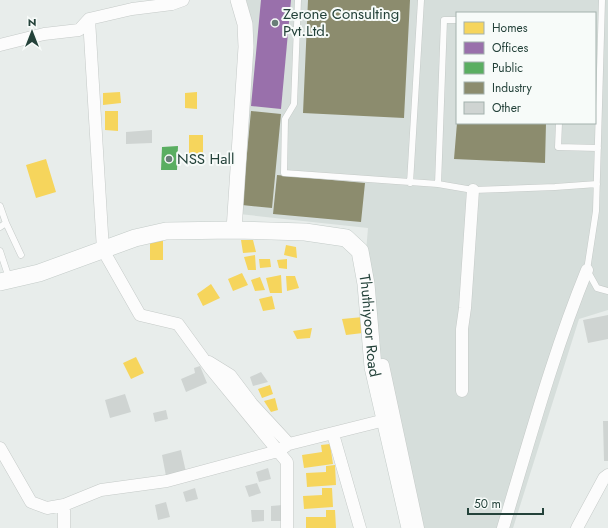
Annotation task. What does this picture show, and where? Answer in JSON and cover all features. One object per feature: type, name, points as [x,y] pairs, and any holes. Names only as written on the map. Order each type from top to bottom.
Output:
[{"type":"main road","name":"Thuthiyoor Road","points":[[5,281],[39,273],[135,238],[166,231],[234,230],[305,232],[346,238],[360,251],[366,284],[373,367],[410,528]]},
{"type":"street","points":[[0,44],[44,34],[79,30],[89,19],[132,9],[172,4],[183,0]]},
{"type":"street","points":[[234,230],[246,47],[245,24],[238,0]]},
{"type":"street","points":[[89,19],[103,250],[140,315],[178,324],[201,357],[287,462],[287,528]]},
{"type":"street","points":[[462,391],[462,329],[465,308],[473,190]]},
{"type":"street","points":[[503,528],[545,389],[587,270]]},
{"type":"street","points":[[201,357],[230,375],[252,404],[289,444]]},
{"type":"street","points":[[373,367],[383,365],[418,528]]},
{"type":"street","points":[[0,448],[31,502],[47,508],[64,505],[101,490],[167,481],[278,451],[289,444],[334,434],[385,420]]},
{"type":"street","points":[[334,434],[360,528]]},
{"type":"street","points":[[577,528],[604,478],[608,475]]},
{"type":"street","points":[[64,505],[64,528]]},
{"type":"lane","points":[[298,0],[294,104],[285,119],[284,173],[438,184],[473,190],[596,184]]},
{"type":"lane","points":[[410,183],[421,0]]},
{"type":"lane","points":[[602,0],[596,211],[587,270],[597,288],[608,291]]},
{"type":"lane","points":[[438,184],[444,20],[456,20]]},
{"type":"lane","points":[[559,124],[558,147],[598,148]]},
{"type":"lane","points":[[0,206],[6,223],[22,255]]},
{"type":"lane","points":[[0,227],[6,223]]},
{"type":"lane","points":[[0,252],[5,281]]},
{"type":"shaded area","points":[[246,0],[608,0],[608,310],[579,319],[513,528],[415,528],[378,370],[365,264],[368,228],[239,214],[253,53],[249,10]]},
{"type":"building: Homes","points":[[120,92],[121,103],[103,105],[103,93]]},
{"type":"building: Homes","points":[[197,92],[197,109],[185,108],[185,93]]},
{"type":"building: Homes","points":[[105,111],[118,111],[118,131],[105,130]]},
{"type":"building: Homes","points":[[189,135],[203,135],[203,155],[189,154]]},
{"type":"building: Homes","points":[[46,159],[56,192],[36,198],[26,165]]},
{"type":"building: Homes","points":[[241,240],[253,240],[256,252],[243,253]]},
{"type":"building: Homes","points":[[150,241],[163,241],[163,260],[150,260]]},
{"type":"building: Homes","points":[[286,245],[296,247],[297,258],[284,255]]},
{"type":"building: Homes","points":[[255,255],[256,270],[248,270],[244,257]]},
{"type":"building: Homes","points":[[259,259],[270,259],[271,267],[260,268]]},
{"type":"building: Homes","points":[[287,259],[287,269],[279,268],[277,260]]},
{"type":"building: Homes","points":[[242,273],[248,285],[233,291],[228,279]]},
{"type":"building: Homes","points":[[281,275],[282,293],[270,293],[266,278]]},
{"type":"building: Homes","points":[[286,276],[295,276],[299,288],[287,291]]},
{"type":"building: Homes","points":[[260,277],[265,290],[255,291],[251,280]]},
{"type":"building: Homes","points":[[211,284],[220,298],[203,306],[197,294]]},
{"type":"building: Homes","points":[[272,296],[275,309],[263,311],[259,299]]},
{"type":"building: Homes","points":[[363,317],[363,333],[346,335],[342,319]]},
{"type":"building: Homes","points":[[312,328],[310,338],[297,339],[293,331]]},
{"type":"building: Homes","points":[[136,357],[144,373],[131,379],[123,363]]},
{"type":"building: Homes","points":[[270,385],[273,394],[262,398],[258,389]]},
{"type":"building: Homes","points":[[275,398],[278,410],[271,412],[264,401]]},
{"type":"building: Homes","points":[[330,444],[333,464],[304,468],[302,455],[322,452],[321,445]]},
{"type":"building: Homes","points":[[335,465],[336,485],[307,487],[306,473],[326,472],[326,466]]},
{"type":"building: Homes","points":[[322,488],[332,488],[333,507],[304,509],[303,496],[322,495]]},
{"type":"building: Homes","points":[[326,510],[335,510],[336,528],[306,528],[306,517],[326,517]]},
{"type":"building: Offices","points":[[261,0],[291,0],[281,109],[251,106]]},
{"type":"building: Public","name":"NSS Hall","points":[[178,146],[177,170],[161,170],[162,147]]},
{"type":"building: Industry","points":[[308,0],[410,0],[404,118],[303,113]]},
{"type":"building: Industry","points":[[251,111],[281,114],[272,208],[242,205]]},
{"type":"building: Industry","points":[[457,124],[546,124],[545,163],[454,159]]},
{"type":"building: Industry","points":[[277,175],[365,183],[361,222],[273,214]]},
{"type":"building: Other","points":[[152,130],[152,143],[126,144],[126,132]]},
{"type":"building: Other","points":[[608,315],[608,339],[588,343],[583,320]]},
{"type":"building: Other","points":[[200,366],[207,383],[186,392],[181,379],[195,373],[194,368]]},
{"type":"building: Other","points":[[261,372],[268,382],[253,386],[250,377]]},
{"type":"building: Other","points":[[125,394],[131,412],[110,418],[105,400]]},
{"type":"building: Other","points":[[166,410],[168,419],[155,422],[153,413]]},
{"type":"building: Other","points":[[603,421],[608,421],[608,461],[604,461]]},
{"type":"building: Other","points":[[181,450],[186,472],[166,476],[162,455]]},
{"type":"building: Other","points":[[268,468],[271,479],[259,482],[256,472]]},
{"type":"building: Other","points":[[257,483],[261,493],[249,497],[245,486]]},
{"type":"building: Other","points":[[195,488],[198,499],[186,502],[183,492]]},
{"type":"building: Other","points":[[166,502],[170,517],[158,520],[155,505]]},
{"type":"building: Other","points":[[283,505],[284,521],[271,521],[271,506]]},
{"type":"building: Other","points":[[251,510],[264,510],[264,521],[252,522]]},
{"type":"place","name":"Zerone Consulting Pvt.Ltd.","points":[[275,23]]},
{"type":"place","name":"NSS Hall","points":[[169,159]]}]
